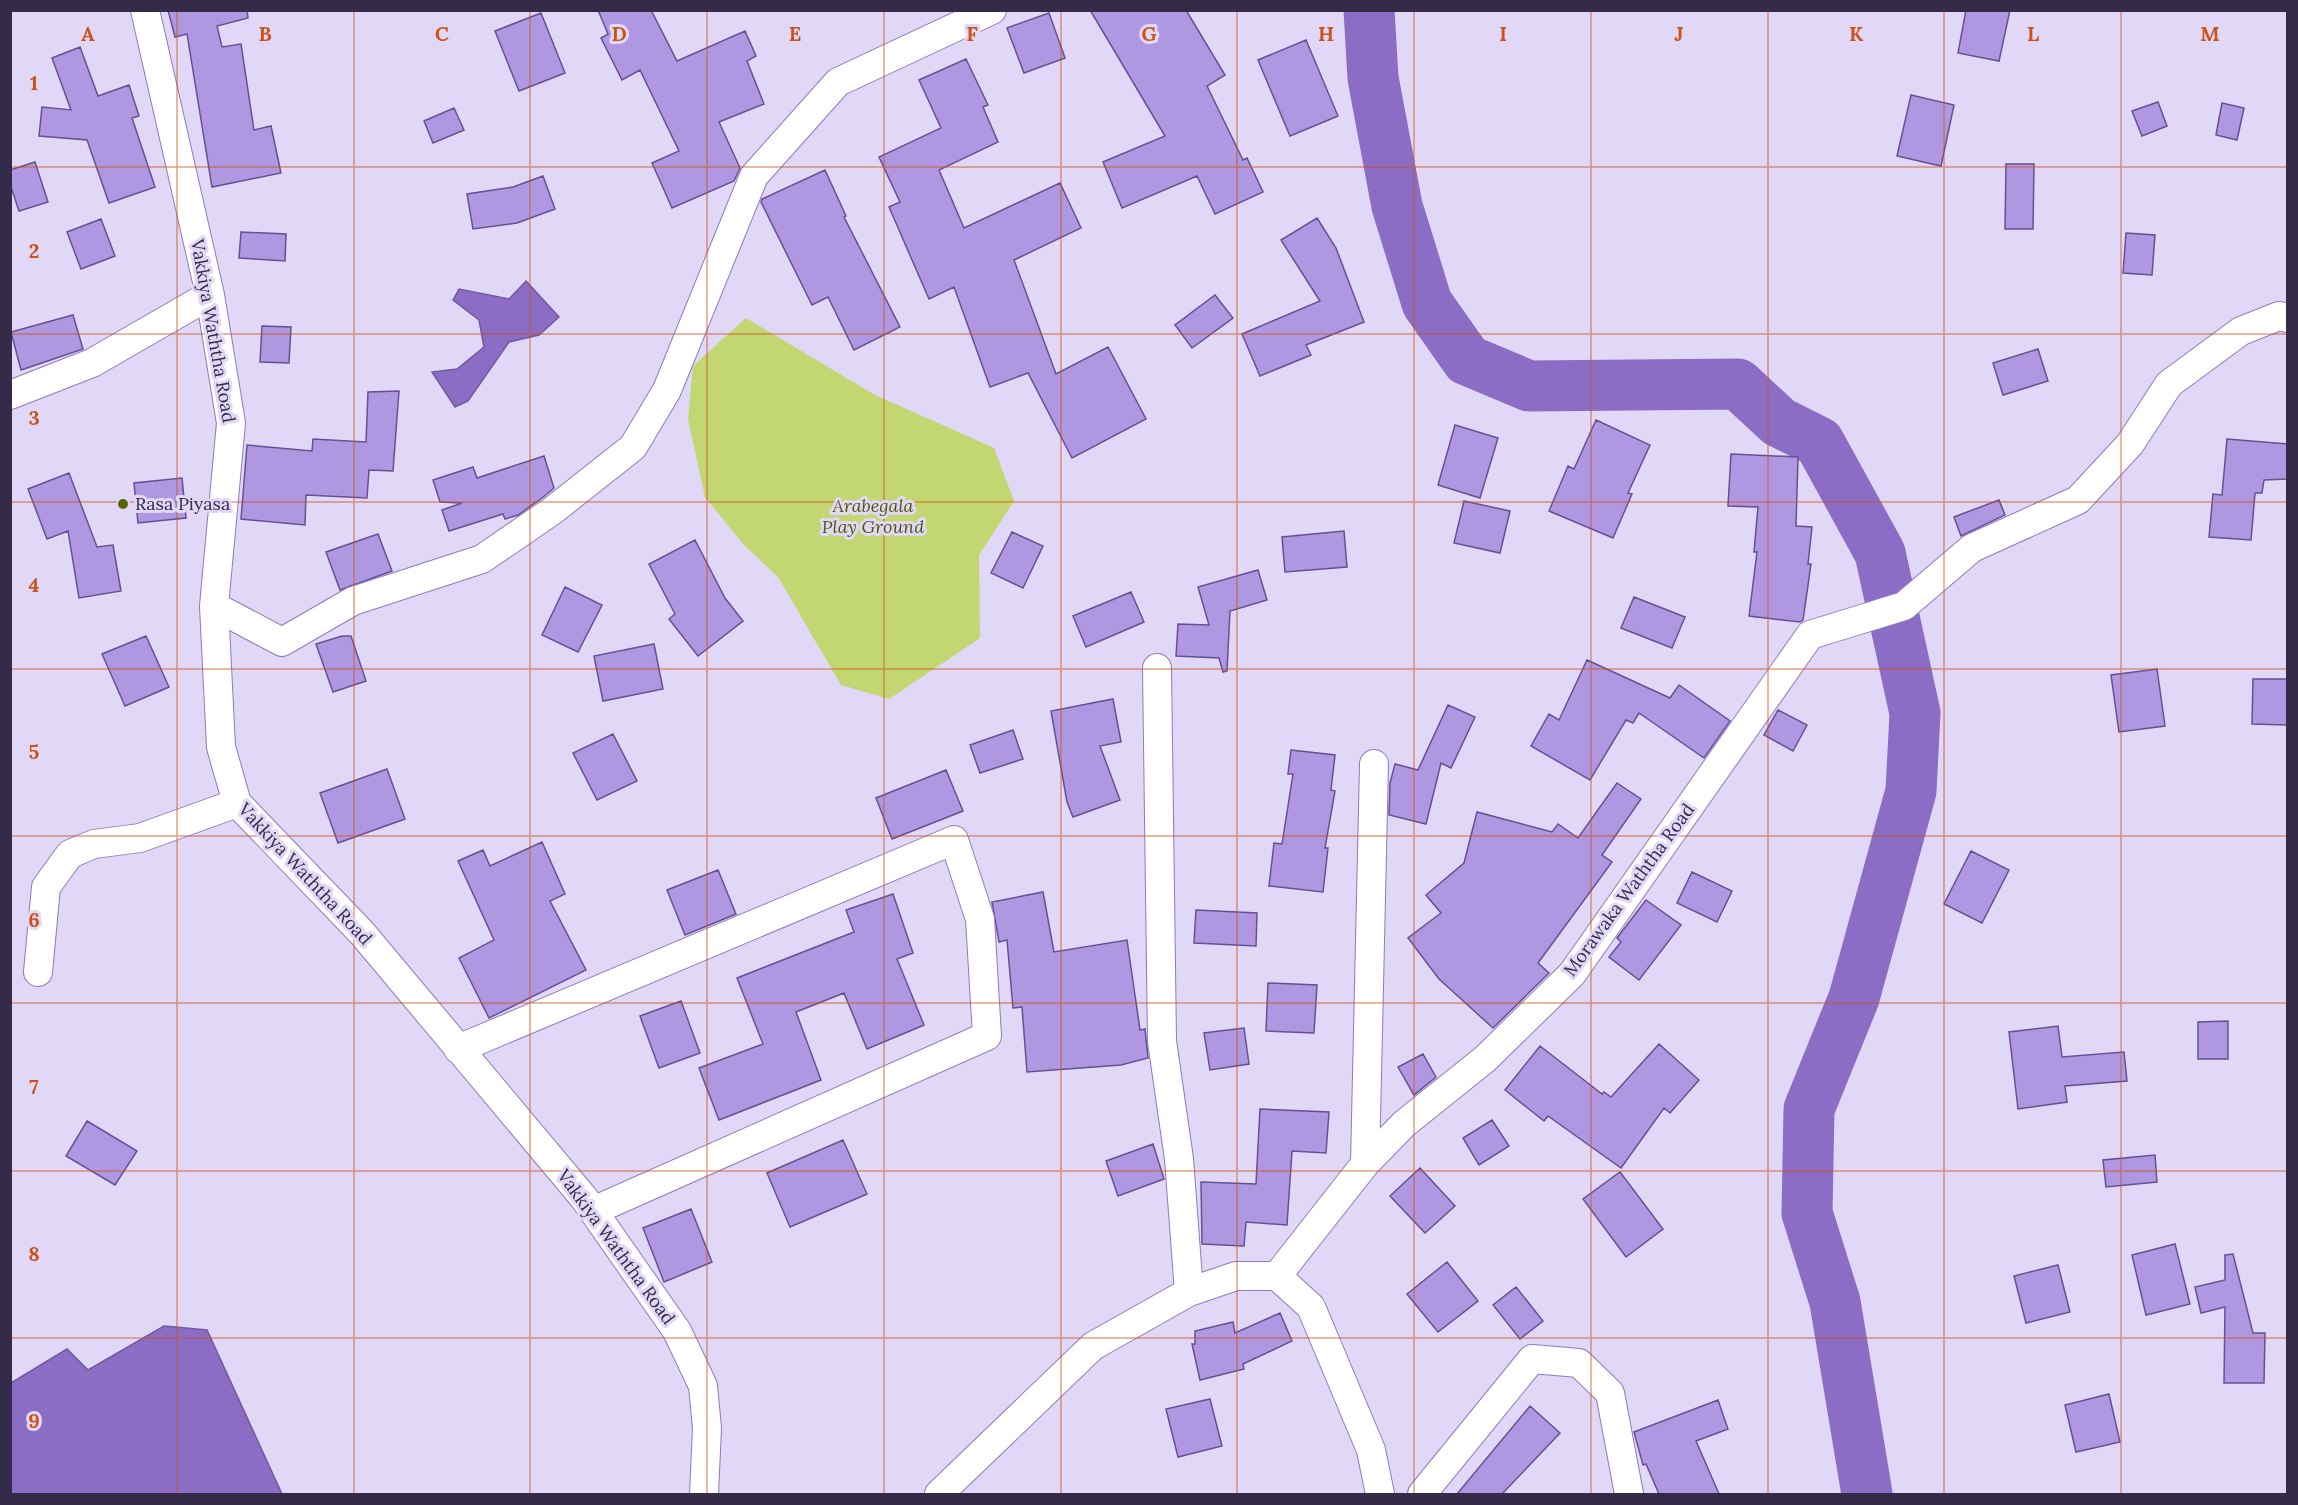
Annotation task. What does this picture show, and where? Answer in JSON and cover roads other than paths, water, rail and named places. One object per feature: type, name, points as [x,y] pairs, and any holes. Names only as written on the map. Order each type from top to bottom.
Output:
[{"type":"street","name":"Vakkiya Waththa Road","points":[[145,10],[210,295],[231,423],[214,606],[221,747],[237,803],[362,933],[593,1211],[677,1331],[704,1386],[707,1428],[704,1494]]},
{"type":"street","points":[[214,606],[282,642],[353,601],[482,559],[552,511],[633,447],[667,390],[754,176],[838,82],[992,10]]},
{"type":"street","points":[[10,395],[92,363],[210,295]]},
{"type":"street","name":"Morawaka Waththa Road","points":[[1277,1276],[1365,1164],[1404,1124],[1485,1059],[1572,974],[1810,635],[1904,606],[1972,548],[2078,500],[2130,444],[2169,384],[2241,331],[2279,316],[2288,318]]},
{"type":"street","points":[[1157,668],[1162,1041],[1179,1159],[1189,1292]]},
{"type":"street","points":[[1365,1164],[1374,764]]},
{"type":"street","points":[[38,972],[46,887],[70,854],[94,844],[140,838],[237,803]]},
{"type":"street","points":[[458,1049],[954,840],[980,920],[987,1036],[593,1211]]},
{"type":"street","points":[[939,1494],[1093,1346],[1189,1292],[1236,1276],[1277,1276],[1311,1307],[1371,1450],[1380,1494]]},
{"type":"street","points":[[1422,1494],[1532,1359],[1579,1363],[1610,1393],[1629,1494]]},
{"type":"waterway","points":[[1369,10],[1373,78],[1397,206],[1427,303],[1467,360],[1529,386],[1738,384],[1779,422],[1819,442],[1880,553],[1915,713],[1911,791],[1854,998],[1809,1109],[1807,1213],[1835,1302],[1867,1494]]},
{"type":"place","name":"Rasa Piyasa","points":[[123,504]]},
{"type":"park label","name":"Arabegala Play Ground","points":[[873,516]]}]
